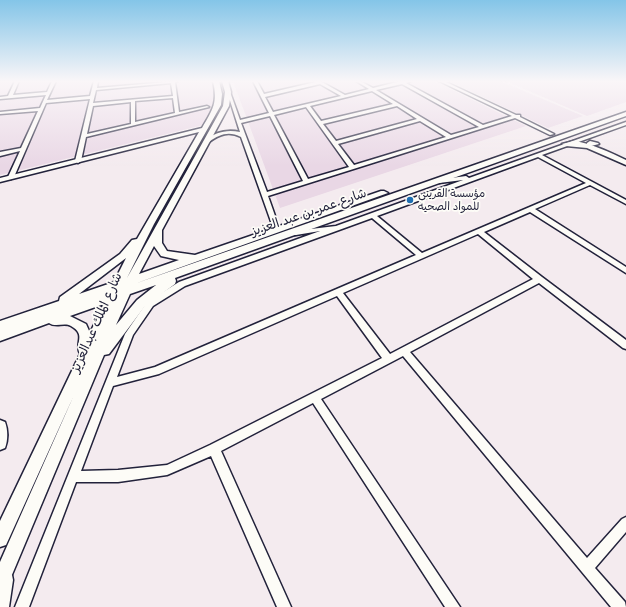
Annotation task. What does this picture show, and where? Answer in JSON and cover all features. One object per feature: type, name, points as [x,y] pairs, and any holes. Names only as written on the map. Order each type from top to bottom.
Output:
[{"type":"street","points":[[0,113],[39,109]]},
{"type":"street","points":[[11,177],[42,109]]},
{"type":"street","points":[[78,161],[90,109]]},
{"type":"street","points":[[133,109],[133,125]]},
{"type":"street","points":[[176,109],[177,114]]},
{"type":"street","points":[[84,136],[197,109]]},
{"type":"street","name":"شارع الملك عبدالعزيز","points":[[0,539],[83,360],[122,288],[190,153],[216,109]]},
{"type":"street","name":"شارع الملك عبدالعزيز","points":[[154,225],[178,193],[192,168],[200,136],[223,109]]},
{"type":"street","points":[[233,109],[244,136],[277,230]]},
{"type":"street","points":[[268,109],[306,181]]},
{"type":"street","points":[[238,122],[289,109]]},
{"type":"street","points":[[310,109],[352,167]]},
{"type":"street","points":[[320,123],[378,109]]},
{"type":"street","points":[[404,109],[450,137]]},
{"type":"street","points":[[451,109],[483,127]]},
{"type":"street","points":[[503,109],[552,134]]},
{"type":"street","name":"شارع عمر بن عبد العزيز","points":[[211,257],[277,230],[620,109]]},
{"type":"street","name":"شارع عمر بن عبد العزيز","points":[[0,336],[122,288],[211,257],[289,234],[626,114]]},
{"type":"street","points":[[264,195],[518,116]]},
{"type":"street","points":[[335,143],[421,119]]},
{"type":"street","points":[[22,607],[129,334],[150,304],[182,284],[374,216],[626,123]]},
{"type":"street","points":[[617,126],[626,129]]},
{"type":"street","points":[[0,180],[78,161],[200,136],[217,134],[225,131],[235,132],[244,136]]},
{"type":"street","points":[[589,136],[592,145],[626,163]]},
{"type":"street","points":[[566,144],[577,143],[592,145],[626,158]]},
{"type":"street","points":[[0,154],[24,148]]},
{"type":"street","points":[[178,193],[174,191],[173,188],[187,164],[190,153]]},
{"type":"street","points":[[538,155],[626,202]]},
{"type":"street","points":[[439,181],[477,177]]},
{"type":"street","points":[[110,383],[156,371],[590,182]]},
{"type":"street","points":[[530,209],[626,270]]},
{"type":"street","points":[[374,216],[421,256]]},
{"type":"street","points":[[154,225],[157,243],[160,251],[164,254],[182,258],[211,257]]},
{"type":"street","points":[[44,310],[66,299],[123,256],[154,225]]},
{"type":"street","points":[[289,234],[320,228],[344,226]]},
{"type":"street","points":[[479,231],[538,279],[626,345]]},
{"type":"street","points":[[93,367],[128,315],[142,300],[160,287],[211,257]]},
{"type":"street","points":[[72,477],[118,476],[167,470],[214,449],[389,360],[538,279]]},
{"type":"street","name":"شارع الملك عبدالعزيز","points":[[0,584],[93,367],[122,288]]},
{"type":"street","name":"شارع عمر بن عبد العزيز","points":[[0,326],[44,310],[122,288]]},
{"type":"street","points":[[338,292],[389,360]]},
{"type":"street","points":[[28,326],[59,320],[70,320],[79,324],[85,331],[86,337],[83,360]]},
{"type":"street","points":[[404,351],[620,607]]},
{"type":"street","points":[[315,398],[453,607]]},
{"type":"street","points":[[0,427],[0,443]]},
{"type":"street","points":[[214,449],[284,607]]},
{"type":"street","points":[[587,568],[626,523]]},
{"type":"street","points":[[2,607],[10,561]]},
{"type":"shaded area","points":[[0,109],[211,109],[203,125],[0,175]]},
{"type":"shaded area","points":[[243,109],[492,109],[526,126],[280,208]]},
{"type":"shaded area","points":[[509,109],[567,109],[583,116],[548,128]]},
{"type":"shaded area","points":[[572,109],[606,109],[587,116]]},
{"type":"place","name":"مؤسسة القريني للمواد الصحيه","points":[[410,200]]}]
